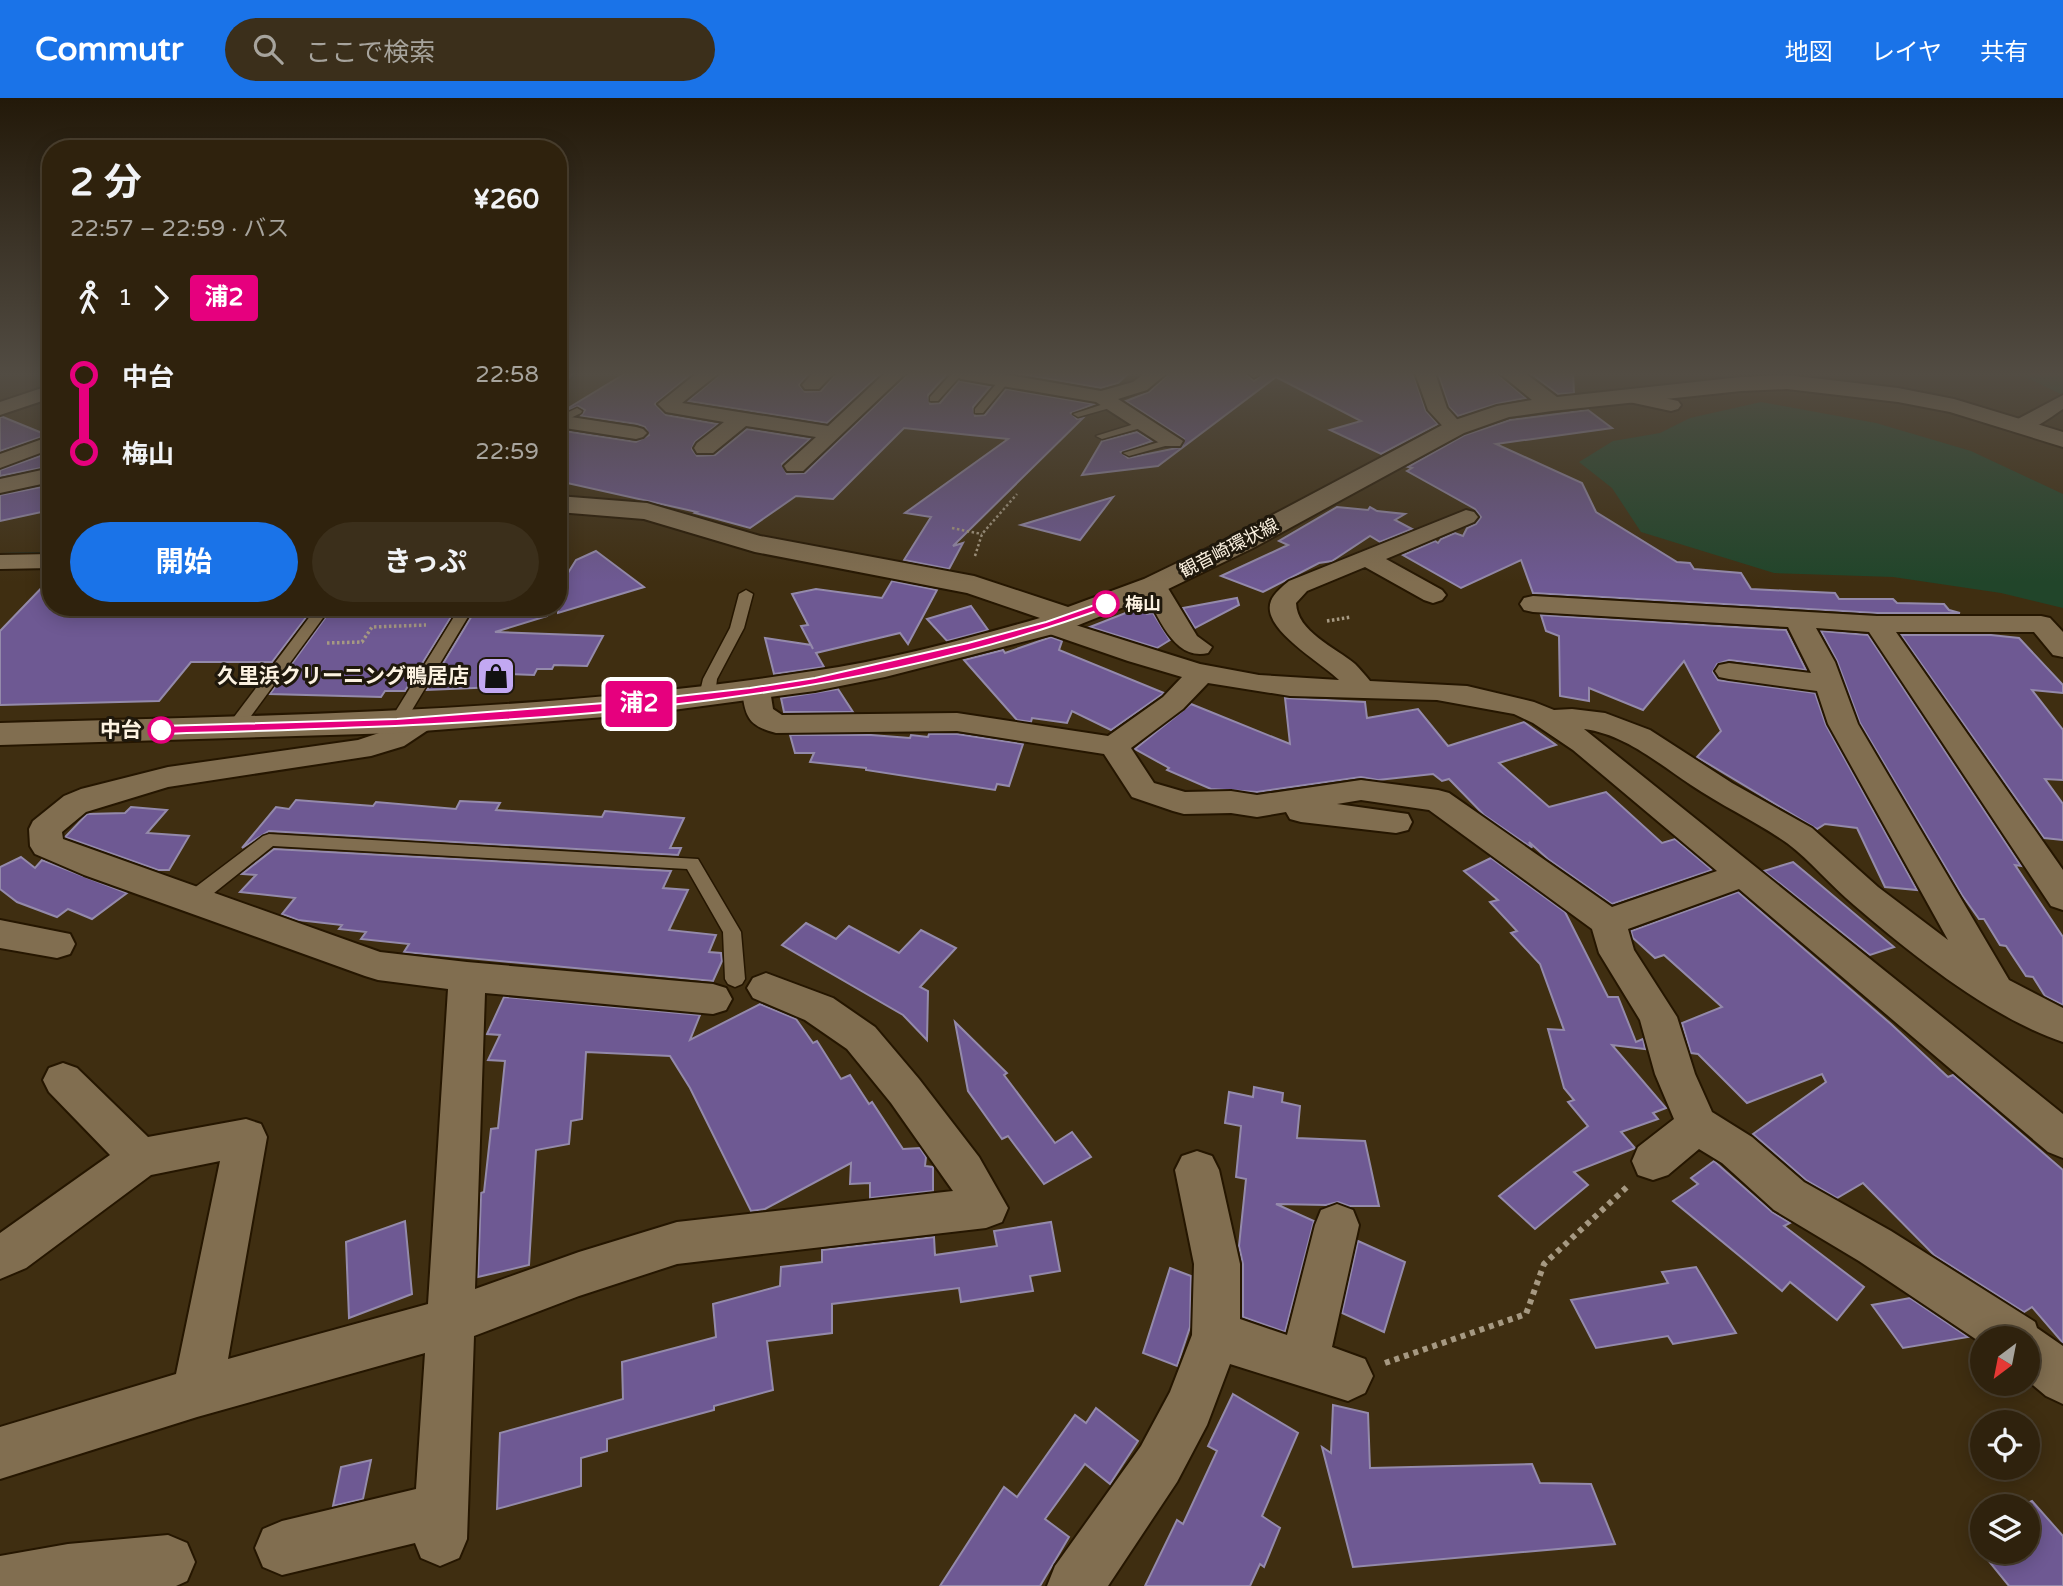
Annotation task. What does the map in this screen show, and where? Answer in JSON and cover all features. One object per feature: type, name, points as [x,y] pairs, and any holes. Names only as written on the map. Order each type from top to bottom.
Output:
[{"type":"main road","name":"観音崎環状線","points":[[0,734],[410,721],[643,704],[756,690],[885,667],[1060,621],[1154,585],[1243,542],[1428,442]]},
{"type":"main road","points":[[567,505],[646,511],[755,544],[974,585],[1060,621]]},
{"type":"street","points":[[705,448],[712,442]]},
{"type":"street","points":[[795,467],[822,442]]},
{"type":"street","points":[[0,461],[42,445]]},
{"type":"street","points":[[0,486],[42,477]]},
{"type":"street","points":[[1361,688],[1346,671],[1292,626],[1284,614],[1283,604],[1298,586],[1466,517]]},
{"type":"street","points":[[1369,559],[1433,595]]},
{"type":"street","points":[[0,562],[42,561]]},
{"type":"street","points":[[1154,585],[1201,660]]},
{"type":"street","points":[[1533,604],[1877,624],[2052,625],[2063,649]]},
{"type":"street","points":[[1797,619],[1821,662],[1843,724],[1996,991]]},
{"type":"street","points":[[1060,621],[1103,645],[1201,660],[1245,682],[1494,699],[1550,720],[1744,874],[2063,1139]]},
{"type":"street","points":[[1877,624],[2063,897]]},
{"type":"street","points":[[756,690],[759,713],[776,724],[957,722],[1114,746],[1174,704],[1201,660]]},
{"type":"street","points":[[1729,671],[1829,684]]},
{"type":"street","points":[[1550,720],[1572,718],[1605,722],[1639,737],[1721,790],[1800,836],[1866,896],[1949,960],[1996,991],[2063,1026]]},
{"type":"street","points":[[0,1453],[197,1392],[449,1322],[579,1274],[677,1243],[986,1208],[964,1171],[861,1038],[819,1009],[738,988],[467,977],[378,966],[96,866],[47,846],[45,829],[75,804],[92,797],[168,777],[360,748],[393,739],[410,721]]},
{"type":"street","points":[[1114,746],[1143,790],[1184,803],[1231,802],[1396,822]]},
{"type":"street","points":[[1257,806],[1361,790],[1438,801],[1608,922],[1617,953],[1658,1017],[1675,1074],[1697,1125],[1737,1150],[1789,1196],[1875,1246],[1998,1326]]},
{"type":"street","points":[[1608,922],[1744,874]]},
{"type":"street","points":[[0,934],[57,944]]},
{"type":"street","points":[[282,1548],[441,1525],[467,977]]},
{"type":"street","points":[[63,1080],[141,1158]]},
{"type":"street","points":[[1653,1161],[1697,1125]]},
{"type":"street","points":[[0,1257],[10,1253],[141,1158],[246,1137],[197,1392]]},
{"type":"street","points":[[1076,1586],[1159,1464],[1189,1407],[1216,1335],[1217,1264],[1197,1170]]},
{"type":"street","points":[[1216,1335],[1326,1370],[1337,1225]]},
{"type":"street","points":[[2040,1359],[2063,1379]]},
{"type":"street","points":[[0,1584],[68,1572],[168,1562]]},
{"type":"lane","points":[[1129,453],[1167,442]]},
{"type":"lane","points":[[707,696],[710,679],[737,628],[746,594]]},
{"type":"lane","points":[[234,728],[317,616]]},
{"type":"lane","points":[[410,721],[462,616]]},
{"type":"lane","points":[[192,900],[269,840],[692,863],[732,932],[738,988]]},
{"type":"path","points":[[974,585],[974,557],[982,534],[1017,494]]},
{"type":"path","points":[[952,528],[982,534]]},
{"type":"path","points":[[362,642],[372,628],[458,624]]},
{"type":"path","points":[[1326,1370],[1526,1314],[1544,1264],[1653,1161]]},
{"type":"green space","points":[[1611,442],[1942,442],[1971,451],[2063,494],[2063,608],[2001,593],[1893,577],[1774,573],[1641,532],[1612,488],[1579,462]]},
{"type":"building","points":[[0,442],[25,442],[0,451]]},
{"type":"building","points":[[567,442],[695,442],[692,449],[697,456],[715,455],[730,442],[806,442],[782,464],[787,474],[805,473],[837,442],[890,442],[833,499],[796,496],[750,528],[695,513],[697,512],[567,483]]},
{"type":"building","points":[[1003,442],[1058,442],[953,546],[963,543],[949,569],[904,560],[931,517],[905,513]]},
{"type":"building","points":[[1101,442],[1148,442],[1121,452],[1128,458],[1182,447],[1183,442],[1189,442],[1158,466],[1082,475]]},
{"type":"building","points":[[1356,442],[1403,442],[1381,454]]},
{"type":"building","points":[[1452,442],[1507,442],[1496,444],[1582,483],[1596,512],[1677,562],[1690,563],[1694,569],[1741,573],[1751,589],[1835,593],[1839,599],[1893,599],[1897,603],[1944,604],[1949,610],[1960,613],[1877,613],[1533,593],[1521,560],[1461,588],[1403,555],[1435,541],[1438,543],[1455,533],[1463,536],[1467,528],[1476,524],[1481,517],[1475,509],[1407,471],[1412,468],[1408,467]]},
{"type":"building","points":[[42,455],[42,468],[0,476],[0,470]]},
{"type":"building","points":[[42,487],[42,512],[0,521],[0,495]]},
{"type":"building","points":[[1113,497],[1080,540],[1021,525]]},
{"type":"building","points":[[1337,507],[1368,510],[1370,507],[1377,511],[1405,514],[1395,520],[1412,529],[1380,542],[1370,536],[1332,561],[1319,563],[1263,592],[1221,576],[1288,545],[1279,541]]},
{"type":"building","points":[[596,551],[644,587],[567,610],[567,574],[576,560]]},
{"type":"building","points":[[892,581],[937,590],[908,644],[900,633],[816,653],[824,667],[774,674],[765,638],[811,645],[801,626],[808,625],[792,594],[816,589],[882,598]]},
{"type":"building","points":[[42,587],[42,616],[307,616],[272,662],[191,662],[159,701],[0,705],[0,631]]},
{"type":"building","points":[[1237,598],[1239,605],[1195,628],[1183,608]]},
{"type":"building","points":[[971,606],[988,630],[947,641],[927,619]]},
{"type":"building","points":[[1138,608],[1147,614],[1153,613],[1170,640],[1157,648],[1090,627]]},
{"type":"building","points":[[1541,615],[1786,630],[1806,670],[1729,660],[1717,664],[1713,672],[1718,680],[1815,693],[1826,725],[1917,890],[1885,887],[1857,828],[1825,824],[1817,829],[1697,757],[1721,731],[1684,661],[1643,710],[1589,688],[1589,701],[1560,696],[1559,636],[1546,631]]},
{"type":"building","points":[[326,616],[452,616],[405,691],[385,691],[381,697],[270,694]]},
{"type":"building","points":[[472,616],[547,616],[495,632],[603,636],[587,666],[554,665],[552,669],[537,669],[534,675],[506,674],[498,687],[427,690]]},
{"type":"building","points":[[1821,631],[1868,635],[2021,866],[2015,865],[2063,937],[2063,1005],[2045,996],[2033,977],[2026,976],[2006,946],[2000,945],[1984,919],[1979,919],[1962,895],[1860,723],[1837,661]]},
{"type":"building","points":[[1901,635],[1991,635],[2019,638],[2063,685],[2063,693],[2032,690],[2063,730],[2063,780],[2045,779],[2063,804],[2063,840],[2044,838]]},
{"type":"building","points":[[1051,637],[1062,641],[1059,650],[1164,693],[1111,730],[1072,711],[1067,723],[1032,718],[1031,722],[1017,720],[964,660],[1003,650],[1005,653]]},
{"type":"building","points":[[838,689],[853,712],[784,712],[781,698]]},
{"type":"building","points":[[1285,698],[1365,702],[1367,718],[1418,709],[1448,746],[1524,722],[1556,745],[1499,763],[1549,807],[1606,792],[1662,843],[1675,839],[1712,870],[1612,904],[1548,859],[1529,842],[1532,848],[1484,815],[1449,779],[1442,781],[1433,774],[1378,780],[1361,777],[1257,792],[1211,789],[1167,770],[1169,768],[1135,749],[1191,704],[1290,744]]},
{"type":"building","points":[[929,734],[957,734],[1023,744],[1009,786],[997,784],[995,790],[866,768],[810,762],[814,753],[795,753],[790,735],[910,738],[911,735],[928,737]]},
{"type":"building","points":[[296,800],[373,806],[376,802],[456,809],[460,801],[500,803],[496,810],[602,817],[605,811],[684,818],[670,848],[681,848],[678,855],[269,831],[242,848],[276,807],[289,809]]},
{"type":"building","points":[[131,807],[167,810],[147,833],[189,836],[169,870],[158,870],[65,837],[87,814],[125,813]]},
{"type":"building","points":[[274,849],[671,871],[663,888],[688,890],[669,930],[716,935],[709,952],[721,953],[722,961],[713,981],[404,952],[409,944],[361,939],[366,932],[339,929],[342,925],[298,920],[282,914],[295,898],[240,892],[256,875],[242,874]]},
{"type":"building","points":[[21,857],[35,868],[42,860],[127,893],[92,919],[68,909],[57,917],[17,902],[0,889],[0,867]]},
{"type":"building","points":[[1491,858],[1565,912],[1608,997],[1618,997],[1636,1042],[1643,1039],[1645,1049],[1612,1045],[1666,1108],[1653,1113],[1658,1119],[1621,1132],[1635,1148],[1574,1172],[1588,1185],[1535,1229],[1499,1196],[1588,1126],[1568,1102],[1574,1100],[1564,1088],[1548,1029],[1564,1030],[1540,964],[1511,933],[1517,931],[1490,902],[1498,900],[1464,871]]},
{"type":"building","points":[[1793,862],[1894,947],[1870,955],[1764,871]]},
{"type":"building","points":[[1738,892],[1948,1077],[1953,1075],[2063,1170],[2063,1343],[2032,1307],[2024,1312],[1934,1255],[1863,1183],[1837,1198],[1806,1180],[1753,1134],[1826,1082],[1822,1074],[1747,1103],[1698,1054],[1691,1053],[1682,1023],[1722,1007],[1664,955],[1655,958],[1633,938],[1631,931]]},
{"type":"building","points":[[806,923],[836,939],[849,926],[899,953],[921,930],[956,948],[920,987],[928,991],[927,1040],[903,1015],[782,945]]},
{"type":"building","points":[[504,997],[700,1015],[690,1040],[760,1004],[796,1019],[813,1043],[817,1041],[841,1079],[850,1075],[869,1104],[872,1102],[903,1149],[920,1148],[926,1157],[925,1166],[933,1167],[933,1191],[870,1198],[870,1183],[850,1184],[851,1163],[765,1209],[751,1211],[690,1088],[670,1056],[586,1052],[582,1119],[571,1121],[569,1144],[536,1150],[529,1265],[478,1277],[481,1193],[484,1192],[491,1129],[498,1128],[505,1061],[488,1060],[500,1035],[487,1034]]},
{"type":"building","points":[[955,1022],[1007,1073],[1004,1075],[1055,1143],[1072,1132],[1091,1157],[1044,1184],[1008,1136],[1002,1139],[968,1091]]},
{"type":"building","points":[[1254,1087],[1283,1093],[1282,1102],[1300,1106],[1297,1138],[1365,1141],[1379,1206],[1349,1206],[1338,1202],[1326,1205],[1276,1204],[1314,1221],[1285,1332],[1243,1317],[1243,1264],[1239,1246],[1246,1179],[1236,1177],[1241,1126],[1225,1123],[1229,1092],[1253,1097]]},
{"type":"building","points":[[1714,1161],[1772,1212],[1790,1223],[1784,1226],[1864,1287],[1837,1320],[1790,1282],[1782,1291],[1673,1201],[1698,1184],[1691,1178]]},
{"type":"building","points":[[405,1221],[412,1294],[349,1318],[346,1242]]},
{"type":"building","points":[[1051,1222],[1060,1271],[1030,1276],[1033,1291],[961,1302],[959,1288],[832,1304],[832,1333],[767,1341],[773,1390],[714,1406],[714,1410],[607,1439],[607,1451],[581,1458],[581,1486],[497,1509],[500,1433],[623,1399],[622,1362],[716,1337],[713,1304],[780,1286],[781,1267],[822,1262],[822,1250],[934,1237],[935,1255],[997,1246],[994,1231]]},
{"type":"building","points":[[1358,1241],[1405,1262],[1384,1332],[1342,1313]]},
{"type":"building","points":[[1696,1267],[1736,1333],[1673,1344],[1668,1336],[1596,1348],[1571,1300],[1668,1283],[1662,1272]]},
{"type":"building","points":[[1170,1268],[1191,1276],[1190,1327],[1177,1366],[1143,1353]]},
{"type":"building","points":[[1910,1298],[1968,1337],[1903,1348],[1872,1305]]},
{"type":"building","points":[[1233,1394],[1298,1433],[1262,1516],[1280,1528],[1264,1567],[1260,1564],[1250,1586],[1145,1586],[1177,1520],[1183,1524],[1217,1451],[1208,1446]]},
{"type":"building","points":[[1333,1405],[1368,1413],[1370,1468],[1532,1464],[1540,1483],[1591,1484],[1615,1544],[1353,1567],[1322,1447],[1331,1453]]},
{"type":"building","points":[[1096,1408],[1138,1441],[1110,1484],[1085,1464],[1045,1519],[1069,1537],[1040,1586],[940,1586],[1004,1487],[1017,1497],[1075,1415],[1086,1423]]},
{"type":"building","points":[[371,1460],[363,1499],[333,1506],[341,1467]]},
{"type":"building","points":[[2040,1510],[2063,1536],[2063,1586],[2009,1586],[1991,1564],[2040,1564]]},
{"type":"waterway","points":[[0,555],[42,554]]},
{"type":"bus line","name":"浦2","points":[[161,730],[397,722],[643,704],[750,691],[885,667],[1050,625],[1106,604]]},
{"type":"place","name":"梅山","points":[[1106,604]]},
{"type":"place","name":"久里浜クリーニング鴨居店","points":[[496,676]]},
{"type":"place","name":"中台","points":[[161,730]]}]
